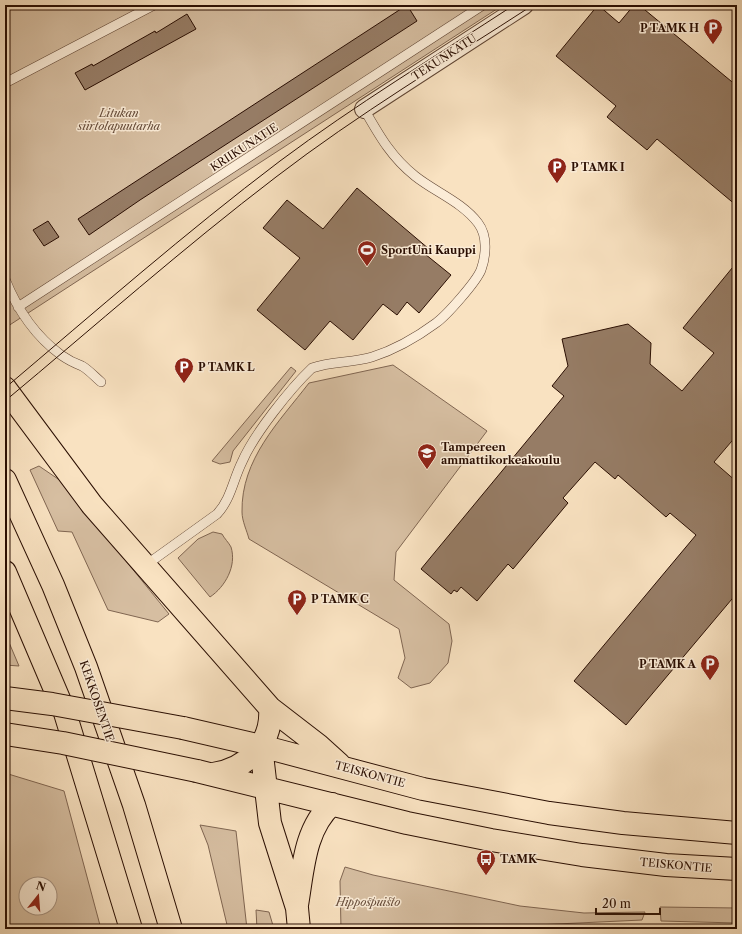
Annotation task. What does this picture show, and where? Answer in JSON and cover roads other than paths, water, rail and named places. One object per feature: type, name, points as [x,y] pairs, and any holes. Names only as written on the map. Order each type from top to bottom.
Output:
[{"type":"highway","points":[[5,388],[92,505],[270,708],[318,745],[341,766]]},
{"type":"highway","name":"KEKKOSENTIE","points":[[5,480],[53,585],[86,667],[134,805],[171,929]]},
{"type":"highway","points":[[5,572],[64,713],[126,918],[131,929]]},
{"type":"highway","name":"TEISKONTIE","points":[[5,698],[52,704],[184,728],[341,766],[424,789],[549,813],[623,823],[737,833]]},
{"type":"highway","points":[[203,773],[226,772],[252,758],[261,746],[267,732],[270,708]]},
{"type":"highway","name":"TEISKONTIE","points":[[5,734],[63,743],[203,773],[407,823],[491,840],[582,856],[666,865],[737,869]]},
{"type":"highway","points":[[261,746],[270,823],[297,908],[299,929]]},
{"type":"highway","points":[[297,908],[309,841],[320,817],[332,804]]},
{"type":"street","name":"TEKUNKATU","points":[[364,109],[524,5]]},
{"type":"lane","points":[[5,83],[154,5]]},
{"type":"lane","name":"KRIIKUNATIE","points":[[18,307],[483,5]]},
{"type":"lane","points":[[146,566],[217,514],[226,504],[242,461],[264,426],[312,368],[320,365],[371,358],[394,349],[437,322],[462,296],[481,271],[485,240],[479,223],[448,197],[416,177],[398,162],[370,123],[364,109]]},
{"type":"lane","points":[[5,279],[18,307],[35,332],[59,353],[74,364],[82,367],[101,382]]},
{"type":"lane","points":[[627,929],[654,929]]},
{"type":"tram line","points":[[5,388],[175,244],[280,161],[366,100],[514,5]]},
{"type":"tram line","points":[[5,401],[173,259],[276,177],[339,131],[403,88],[533,5]]},
{"type":"place","name":"P TAMK H","points":[[713,45]]},
{"type":"place","name":"P TAMK I","points":[[557,184]]},
{"type":"place","name":"SportUni Kauppi","points":[[367,267]]},
{"type":"place","name":"P TAMK L","points":[[184,384]]},
{"type":"place","name":"Tampereen ammattikorkeakoulu","points":[[427,470]]},
{"type":"place","name":"P TAMK C","points":[[297,616]]},
{"type":"place","name":"P TAMK A","points":[[710,681]]},
{"type":"place","name":"TAMK","points":[[486,876]]},
{"type":"park label","name":"Litukan siirtolapuutarha","points":[[119,119]]},
{"type":"park label","name":"Hippospuisto","points":[[368,902]]}]
